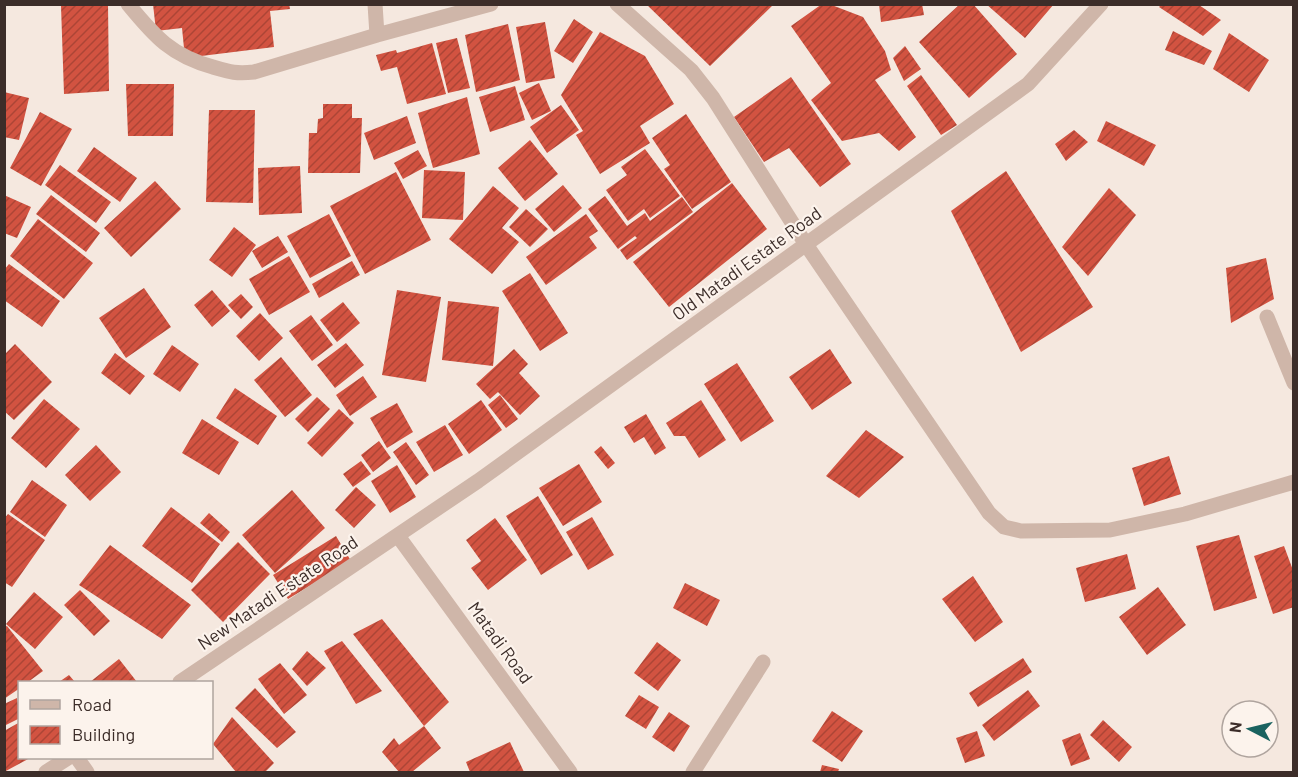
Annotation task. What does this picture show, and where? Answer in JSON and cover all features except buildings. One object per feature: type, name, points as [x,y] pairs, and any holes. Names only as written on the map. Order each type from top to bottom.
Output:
[{"type":"street","points":[[128,4],[153,35],[171,50],[191,61],[235,74],[254,72],[490,4]]},
{"type":"street","points":[[375,4],[377,35]]},
{"type":"street","points":[[616,4],[691,70],[713,98],[807,246],[989,513],[1004,527],[1021,531],[1110,530],[1185,514],[1293,483]]},
{"type":"street","name":"Old Matadi Estate Road","points":[[398,536],[807,246],[1028,84],[1101,4]]},
{"type":"street","points":[[1267,317],[1293,383]]},
{"type":"street","name":"New Matadi Estate Road","points":[[181,681],[398,536]]},
{"type":"street","name":"Matadi Road","points":[[398,536],[570,772]]},
{"type":"street","points":[[693,772],[764,662]]},
{"type":"street","points":[[46,772],[66,759]]},
{"type":"street","points":[[78,759],[87,772]]}]
